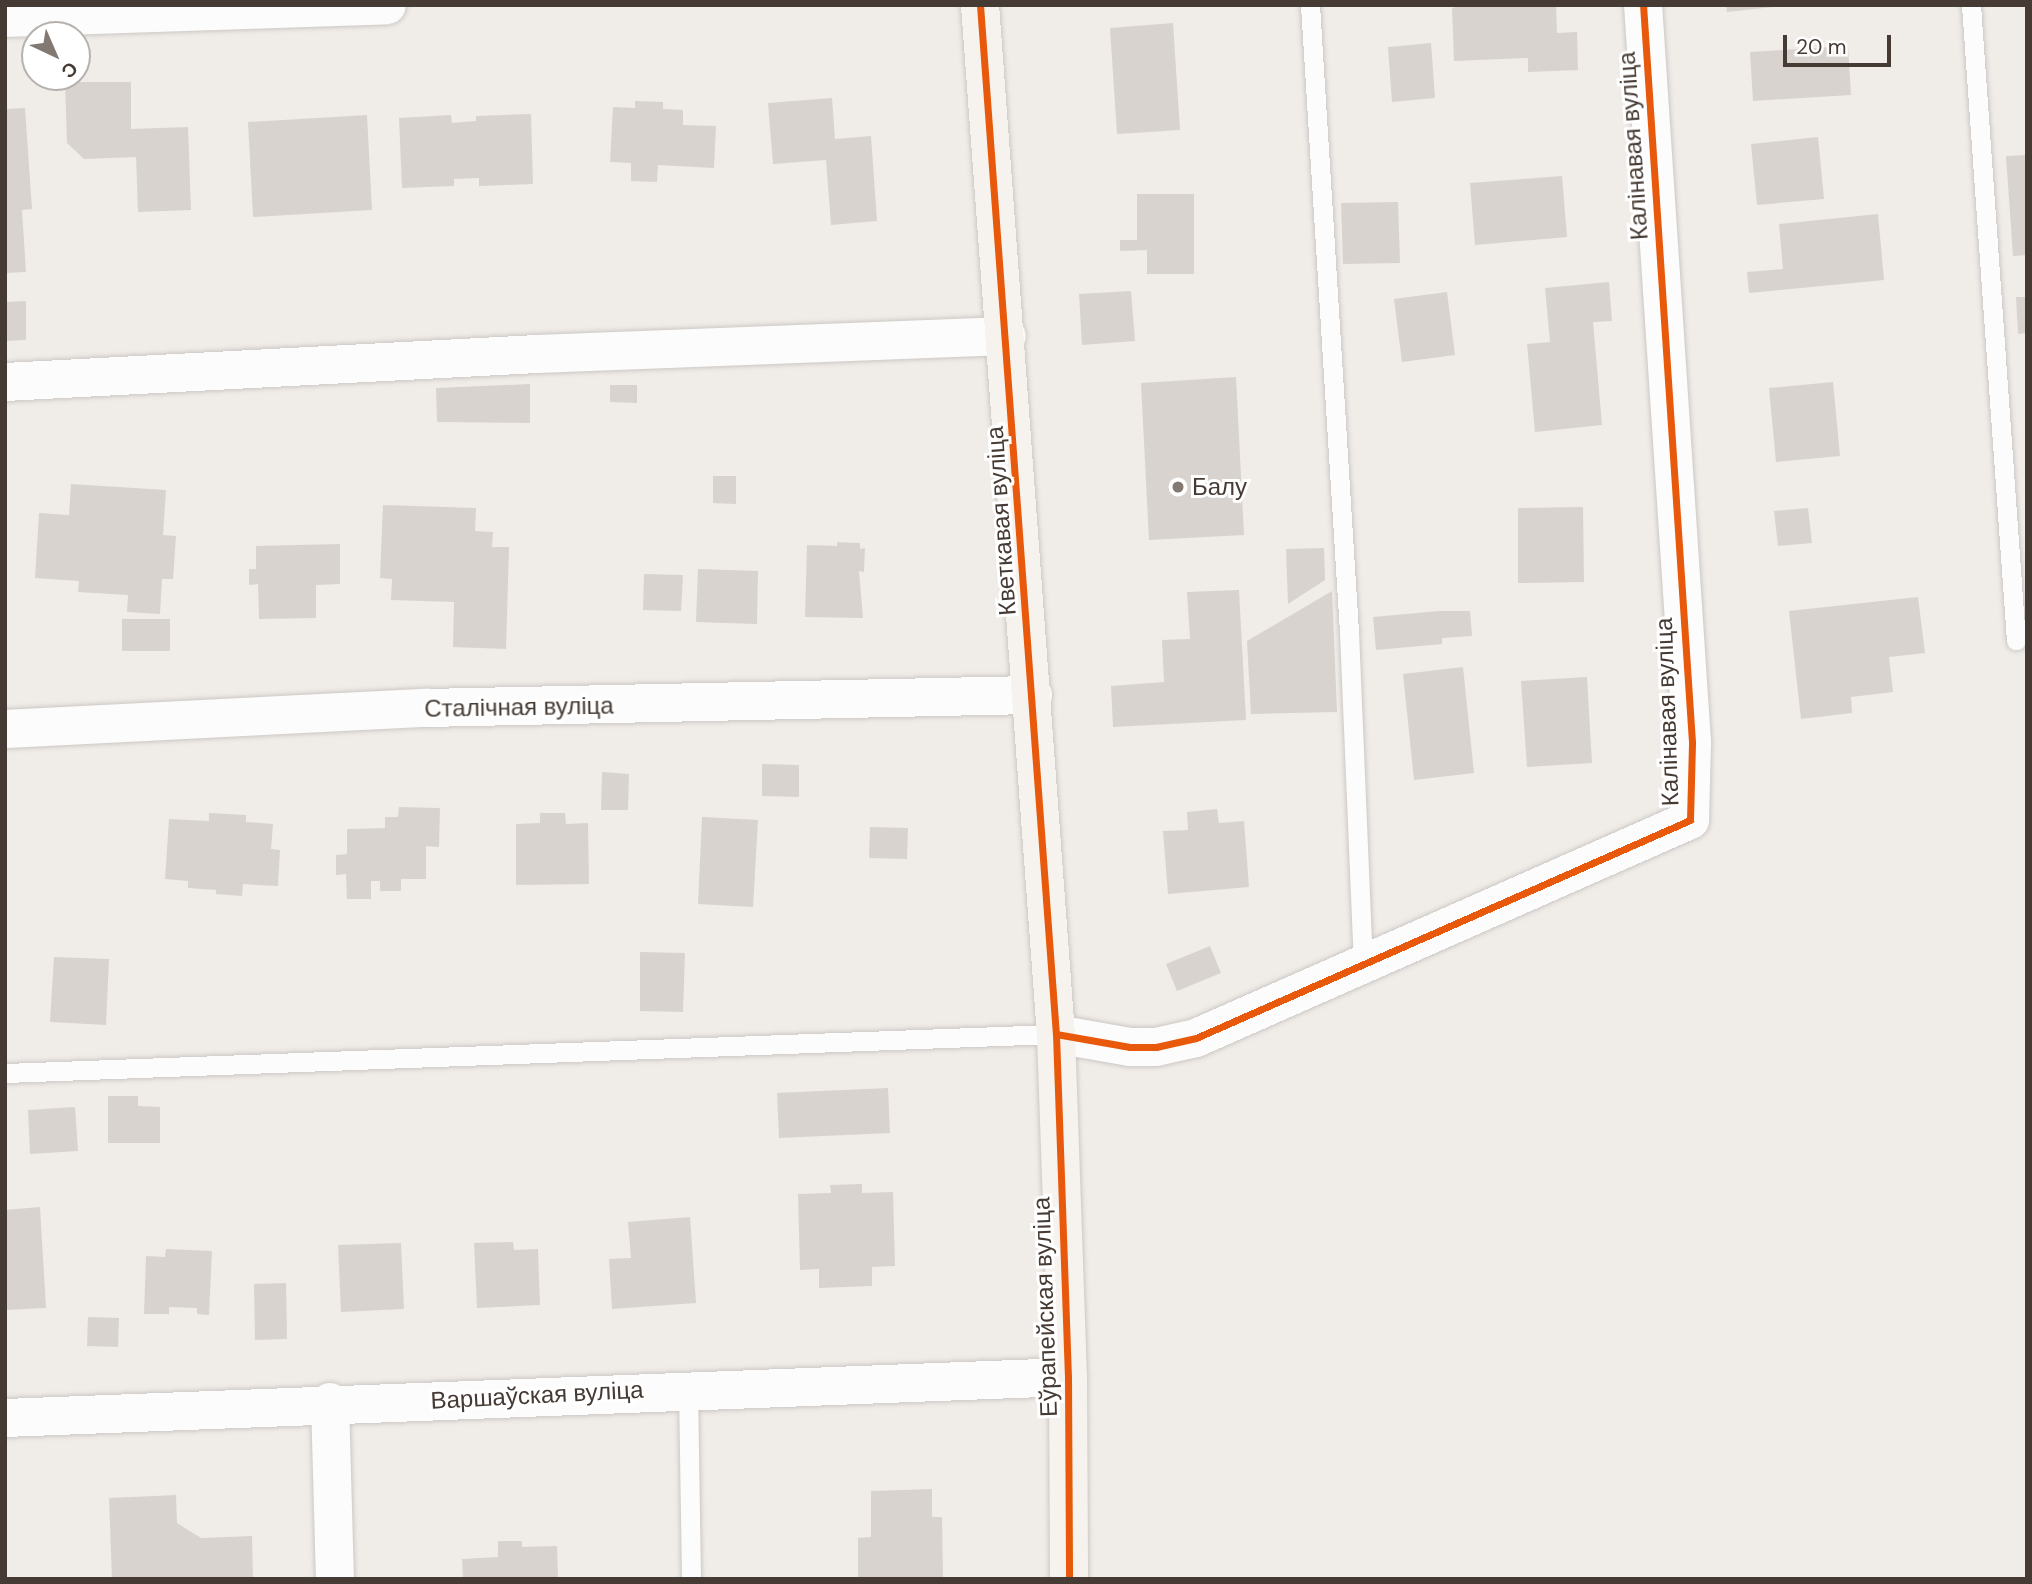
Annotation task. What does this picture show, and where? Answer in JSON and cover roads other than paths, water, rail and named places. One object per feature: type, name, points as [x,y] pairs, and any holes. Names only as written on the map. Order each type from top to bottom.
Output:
[{"type":"street","points":[[5,18],[387,5]]},
{"type":"street","name":"Кветкавая вуліца","points":[[980,5],[1007,336],[1056,1034]]},
{"type":"street","name":"Калінавая вуліца","points":[[1056,1034],[1130,1047],[1156,1047],[1196,1038],[1689,820],[1692,742],[1643,5]]},
{"type":"street","points":[[5,382],[537,354],[1007,336]]},
{"type":"street","name":"Сталічная вуліца","points":[[5,729],[426,708],[1033,695]]},
{"type":"street","name":"Еўрапейская вуліца","points":[[1056,1034],[1068,1377],[1069,1579]]},
{"type":"street","name":"Варшаўская вуліца","points":[[5,1418],[330,1402],[488,1399],[688,1388],[1068,1377]]},
{"type":"street","points":[[330,1402],[335,1579]]},
{"type":"lane","points":[[1310,5],[1349,632],[1363,965]]},
{"type":"lane","points":[[1971,5],[2016,640]]},
{"type":"lane","points":[[5,1073],[1056,1034]]},
{"type":"lane","points":[[688,1388],[691,1579]]},
{"type":"place","name":"Балу","points":[[1178,487]]}]
